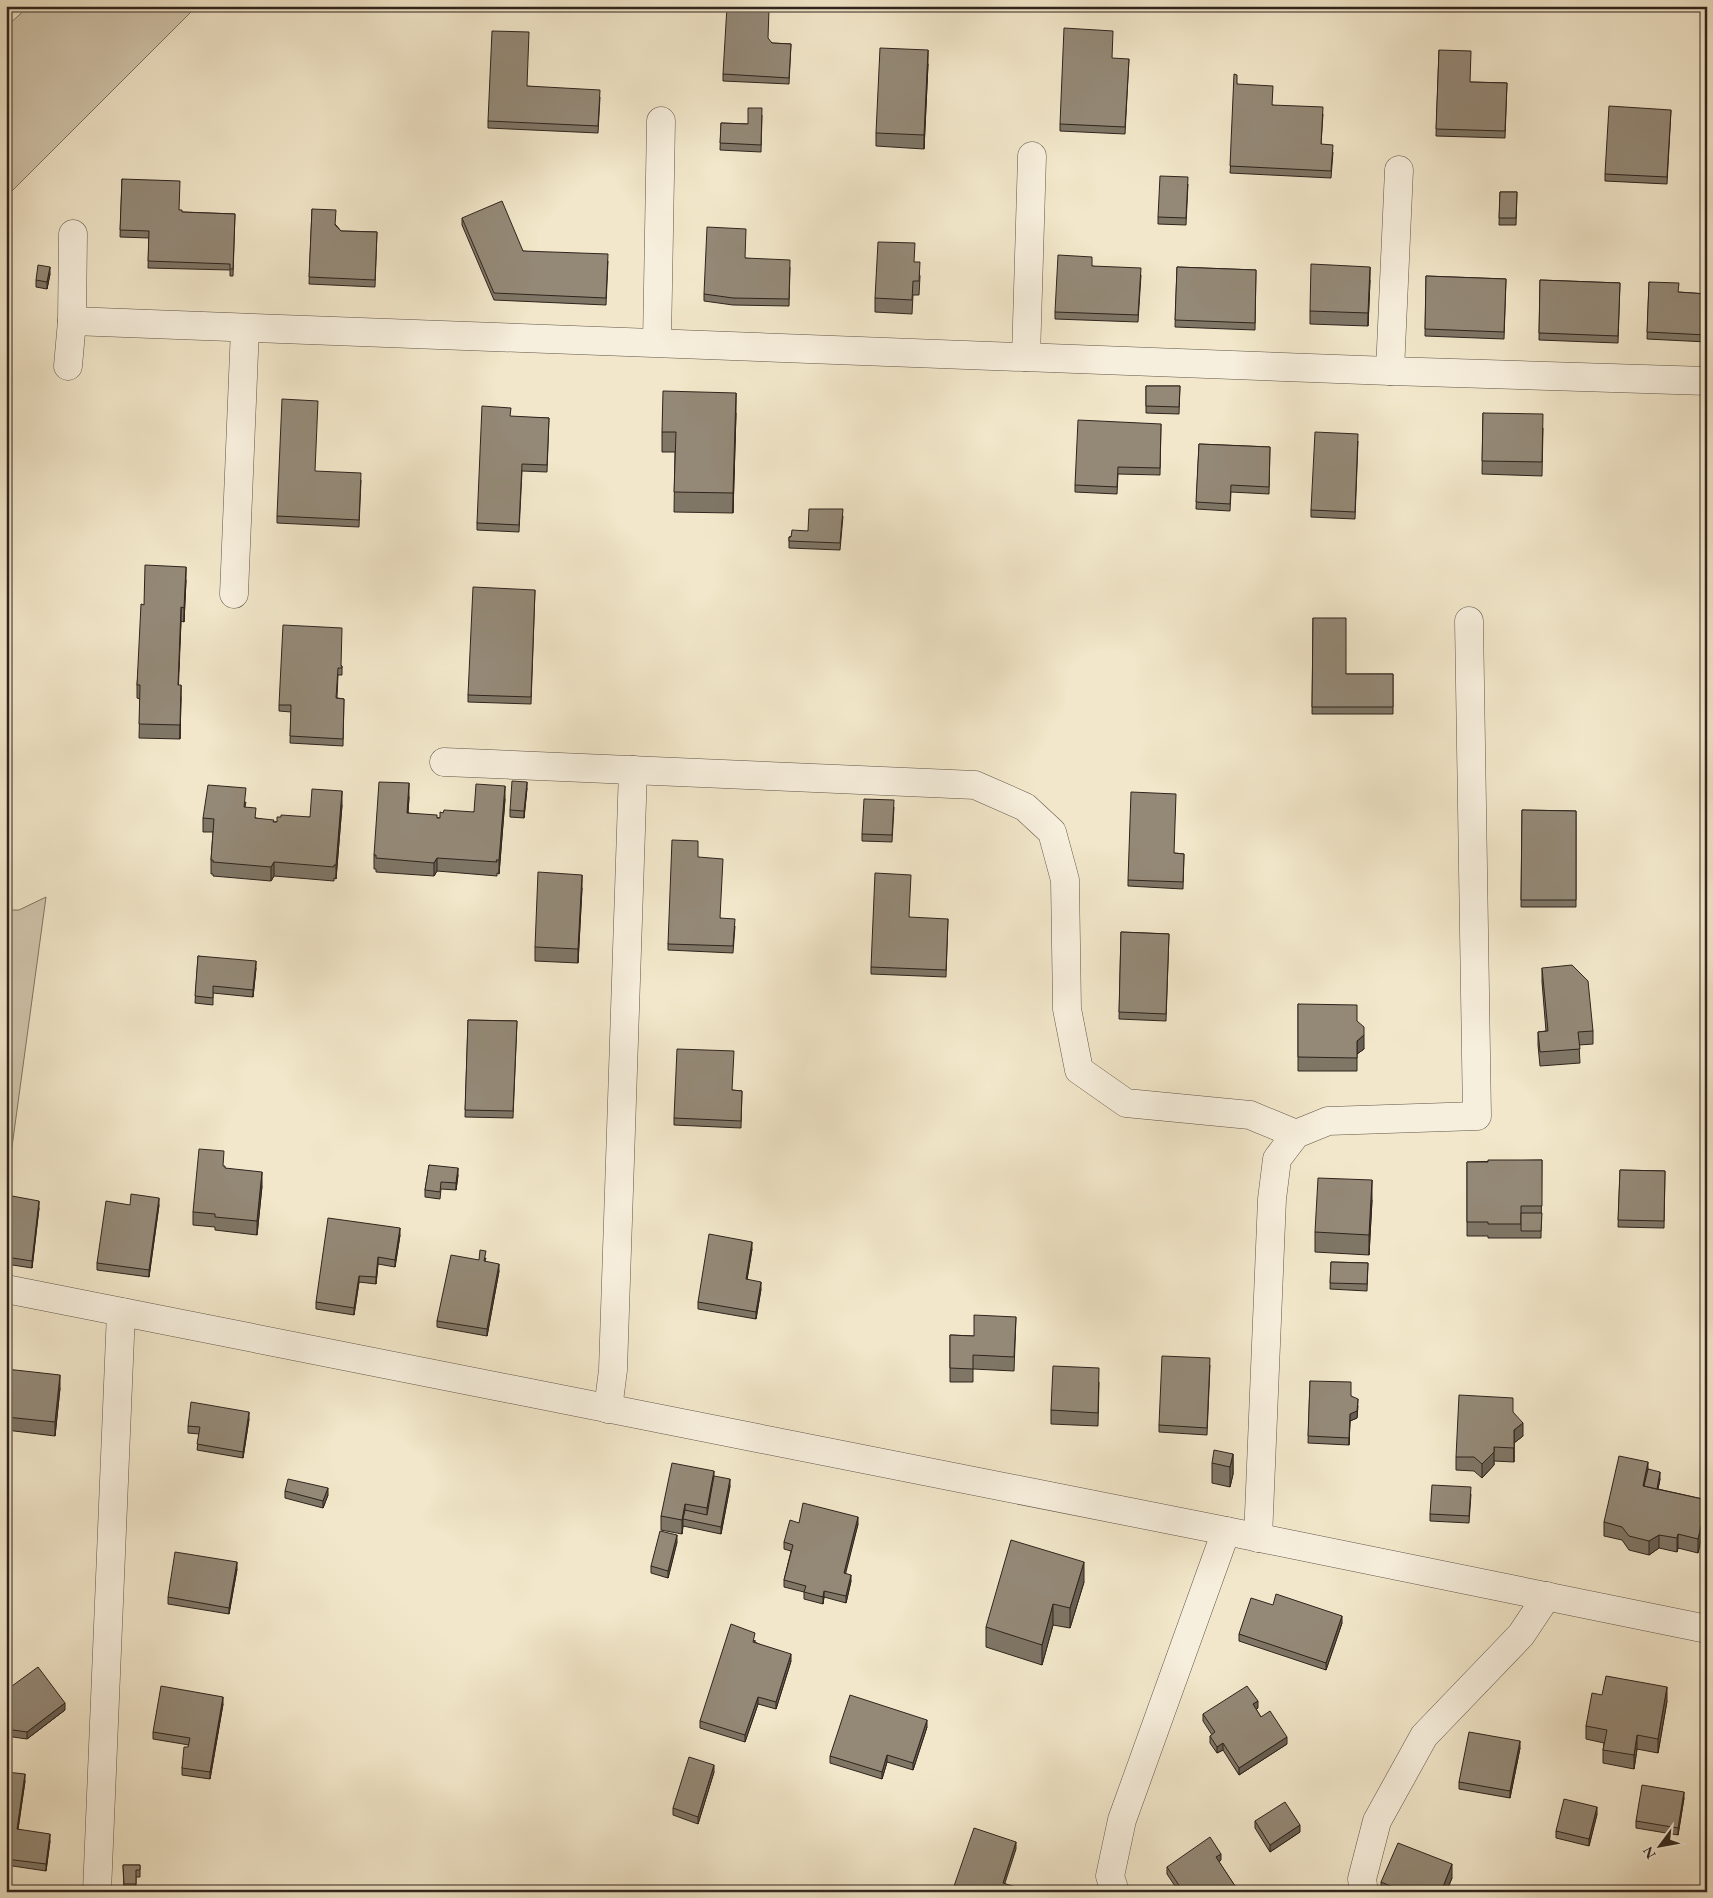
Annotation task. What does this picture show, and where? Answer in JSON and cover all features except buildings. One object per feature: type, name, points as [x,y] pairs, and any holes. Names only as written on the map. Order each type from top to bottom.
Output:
[{"type":"street","points":[[657,342],[661,121]]},
{"type":"street","points":[[1026,357],[1032,156]]},
{"type":"street","points":[[1390,371],[1399,170]]},
{"type":"street","points":[[68,366],[72,321],[73,234]]},
{"type":"street","points":[[72,321],[1390,371],[1707,381]]},
{"type":"street","points":[[234,594],[246,328]]},
{"type":"street","points":[[1258,1538],[1272,1199],[1278,1159],[1296,1134],[1328,1121],[1477,1116],[1469,621]]},
{"type":"street","points":[[444,762],[975,785],[1025,807],[1052,832],[1065,880],[1066,1009],[1079,1070],[1126,1103],[1250,1115],[1296,1134]]},
{"type":"street","points":[[608,1409],[613,1370],[633,770]]},
{"type":"street","points":[[6,1289],[1226,1531],[1707,1629]]},
{"type":"street","points":[[97,1892],[120,1312]]},
{"type":"street","points":[[1115,1892],[1110,1876],[1122,1820],[1226,1531]]},
{"type":"street","points":[[1364,1892],[1362,1879],[1377,1821],[1424,1736],[1522,1635],[1547,1596]]},
{"type":"shaded area","points":[[29,6],[197,6],[6,197],[6,27]]},
{"type":"shaded area","points":[[46,897],[6,1191],[6,910],[19,910]]}]
